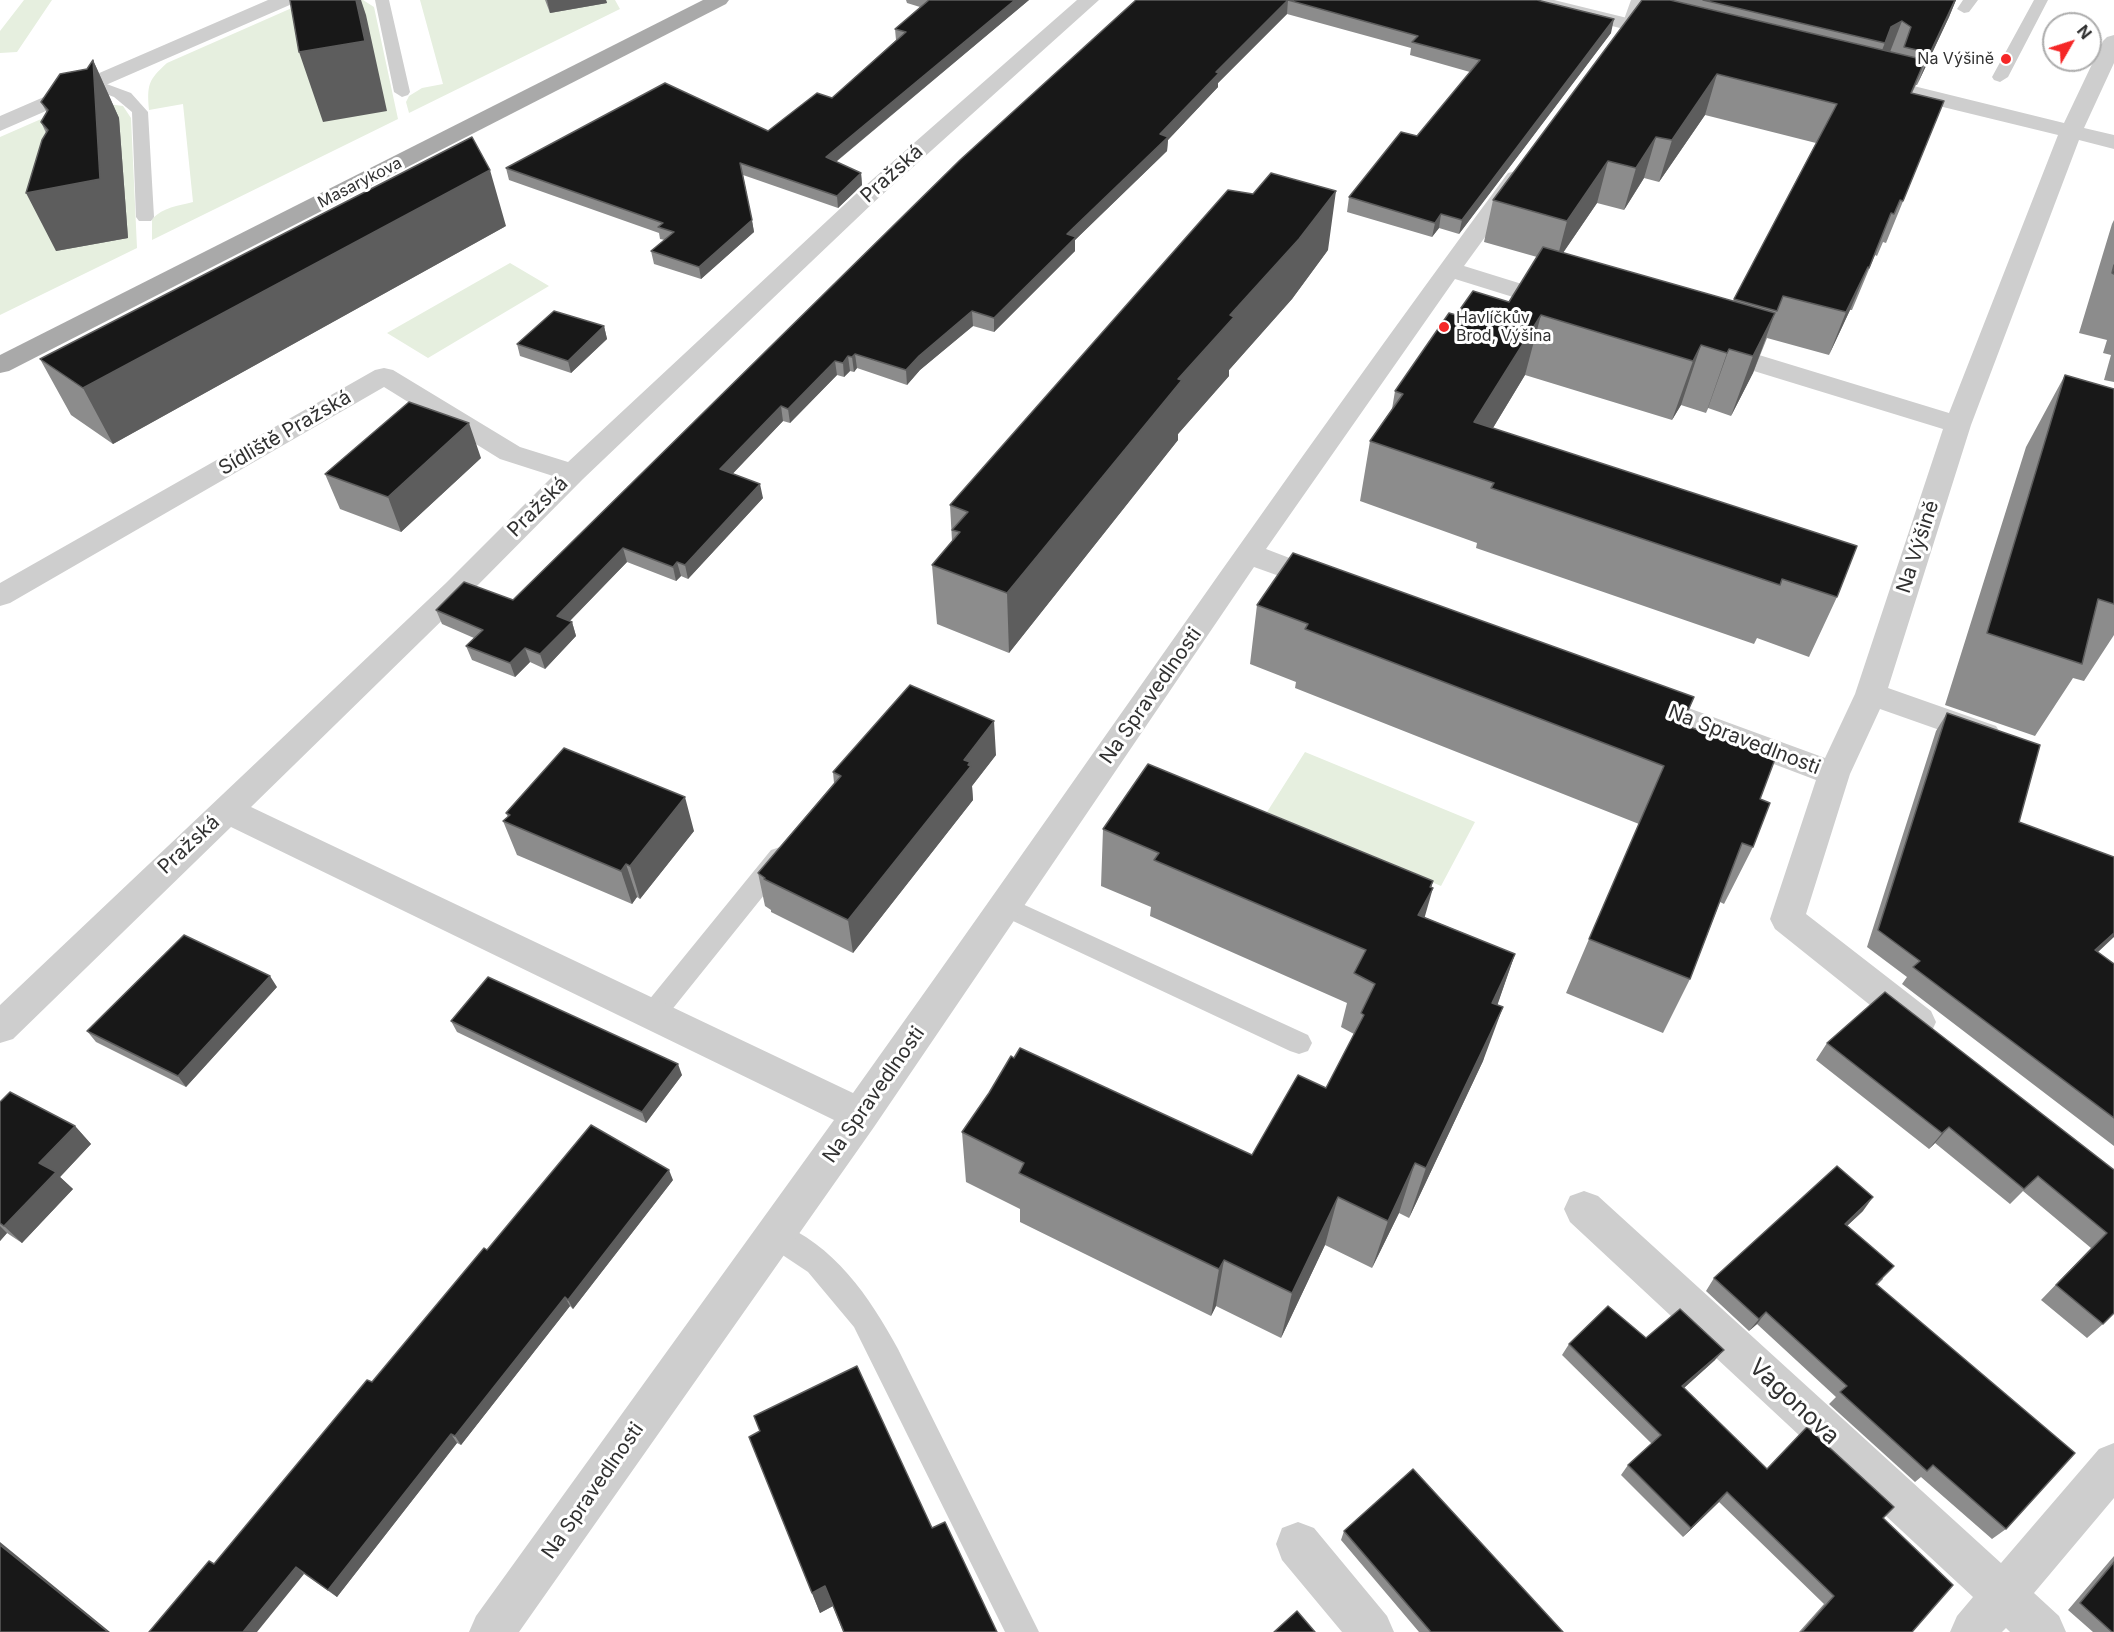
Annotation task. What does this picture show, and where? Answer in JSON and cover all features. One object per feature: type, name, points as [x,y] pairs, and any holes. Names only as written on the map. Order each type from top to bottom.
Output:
[{"type":"main road","name":"Masarykova","points":[[0,365],[719,0]]},
{"type":"street","points":[[0,124],[285,0]]},
{"type":"street","name":"Pražská","points":[[0,1028],[456,590],[573,473],[865,198],[1089,0]]},
{"type":"street","points":[[1529,0],[1686,38]]},
{"type":"street","name":"Na Výšině","points":[[1939,1038],[1787,919],[1834,774],[1870,694],[1958,425],[2071,131],[2114,41]]},
{"type":"street","points":[[1856,79],[1882,76],[2114,142]]},
{"type":"street","name":"Na Spravedlnosti","points":[[492,1632],[861,1115],[1448,269],[1532,156]]},
{"type":"street","points":[[1448,269],[1582,310]]},
{"type":"street","points":[[1694,344],[1958,425]]},
{"type":"street","name":"Sídliště Pražská","points":[[0,596],[384,376],[510,453],[573,473]]},
{"type":"street","points":[[1249,554],[1348,591]]},
{"type":"street","name":"Na Spravedlnosti","points":[[1613,691],[1834,774]]},
{"type":"street","points":[[1870,694],[2011,743]]},
{"type":"street","points":[[227,810],[861,1115]]},
{"type":"street","name":"Vagonova","points":[[1584,1209],[2043,1632]]},
{"type":"street","points":[[1973,1632],[2114,1464]]},
{"type":"street","points":[[1298,1544],[1371,1632]]},
{"type":"lane","points":[[382,0],[402,92]]},
{"type":"lane","points":[[2000,77],[2041,0]]},
{"type":"lane","points":[[93,84],[123,94],[135,103],[140,112],[145,217]]},
{"type":"lane","points":[[652,1014],[793,840]]},
{"type":"lane","points":[[1005,906],[1299,1043]]},
{"type":"lane","points":[[776,1235],[818,1262],[864,1317],[888,1359],[1022,1632]]},
{"type":"green space","points":[[24,0],[52,0],[17,52],[0,53],[0,31]]},
{"type":"green space","points":[[310,0],[363,0],[374,7],[398,119],[152,240],[152,219],[166,209],[193,202],[183,104],[149,110],[148,94],[152,79],[167,63]]},
{"type":"green space","points":[[420,0],[615,0],[620,9],[409,113],[406,102],[409,96],[422,88],[443,84]]},
{"type":"green space","points":[[94,102],[123,106],[131,118],[137,248],[0,315],[0,137],[64,109]]},
{"type":"green space","points":[[510,263],[549,286],[428,358],[387,333]]},
{"type":"green space","points":[[1305,752],[1475,822],[1441,886],[1267,812]]},
{"type":"building","points":[[290,0],[356,0],[365,41],[299,52]]},
{"type":"building","points":[[929,0],[1015,0],[826,157],[861,173],[837,196],[740,163],[752,220],[699,267],[651,251],[674,232],[658,227],[663,223],[506,168],[665,83],[768,131],[817,93],[832,98],[906,32],[895,29]]},
{"type":"building","points":[[1136,0],[1288,0],[1216,72],[1219,73],[1160,134],[1168,137],[1067,234],[1076,237],[994,318],[972,311],[906,370],[855,354],[852,357],[848,356],[843,363],[835,361],[788,409],[781,406],[720,469],[760,484],[685,565],[677,562],[673,567],[623,548],[557,616],[572,622],[540,654],[525,648],[510,663],[466,646],[483,630],[436,610],[464,582],[513,600],[960,160]]},
{"type":"building","points":[[1288,0],[1537,0],[1614,19],[1462,220],[1441,214],[1435,223],[1349,197],[1401,132],[1417,136],[1480,60],[1412,42],[1418,36]]},
{"type":"building","points":[[1642,0],[1670,0],[1925,60],[1911,93],[1944,101],[1903,201],[1900,200],[1894,214],[1891,213],[1869,268],[1846,312],[1783,296],[1777,311],[1734,299],[1837,104],[1717,74],[1672,140],[1656,137],[1636,168],[1608,161],[1567,221],[1493,200]]},
{"type":"building","points":[[1703,0],[1955,0],[1930,53],[1904,47],[1911,27],[1902,21],[1891,27],[1885,43]]},
{"type":"building","points":[[93,60],[100,179],[26,193],[42,140],[48,130],[41,122],[48,110],[41,102],[60,74],[87,69]]},
{"type":"building","points":[[472,137],[490,170],[83,388],[40,359]]},
{"type":"building","points":[[1271,173],[1336,191],[1299,239],[1230,315],[1234,317],[1178,379],[1182,380],[1007,593],[932,565],[960,532],[952,530],[968,512],[950,505],[1228,190],[1253,194]]},
{"type":"building","points":[[1543,247],[1775,313],[1753,356],[1729,349],[1727,353],[1701,345],[1693,361],[1541,315],[1474,422],[1857,546],[1837,597],[1782,579],[1780,585],[1491,488],[1494,483],[1370,441],[1403,394],[1395,391],[1449,313],[1456,315],[1473,291],[1509,302]]},
{"type":"building","points":[[554,311],[604,326],[568,361],[517,344]]},
{"type":"building","points":[[2065,375],[2114,389],[2114,604],[2098,599],[2082,664],[1987,633]]},
{"type":"building","points":[[409,402],[469,423],[388,497],[325,474]]},
{"type":"building","points":[[1293,553],[1694,697],[1682,724],[1775,759],[1760,799],[1770,803],[1753,847],[1742,843],[1690,979],[1589,939],[1664,766],[1305,629],[1308,624],[1257,605]]},
{"type":"building","points":[[910,685],[994,721],[964,760],[970,762],[968,765],[971,766],[848,920],[764,879],[758,873],[841,776],[833,772]]},
{"type":"building","points":[[1947,713],[2040,745],[2019,822],[2114,857],[2114,933],[2095,950],[2114,964],[2114,1118],[1913,967],[1920,961],[1878,930]]},
{"type":"building","points":[[564,748],[685,797],[630,866],[626,864],[621,871],[503,821],[510,815],[506,813]]},
{"type":"building","points":[[1148,764],[1433,881],[1430,887],[1433,888],[1418,915],[1515,954],[1492,1003],[1503,1007],[1426,1168],[1415,1163],[1388,1221],[1338,1197],[1292,1293],[1224,1260],[1219,1269],[1019,1173],[1024,1163],[962,1132],[1011,1056],[1014,1058],[1020,1048],[1252,1155],[1298,1075],[1326,1088],[1364,1015],[1361,1013],[1375,984],[1354,973],[1366,950],[1154,860],[1159,853],[1103,829]]},
{"type":"building","points":[[184,935],[270,976],[178,1076],[87,1031]]},
{"type":"building","points":[[488,977],[678,1064],[642,1112],[451,1021]]},
{"type":"building","points":[[1885,992],[2114,1170],[2114,1313],[2103,1324],[2056,1285],[2107,1233],[2038,1176],[2024,1189],[1949,1127],[1942,1133],[1827,1043]]},
{"type":"building","points":[[10,1092],[75,1126],[39,1163],[56,1172],[4,1226],[0,1223],[0,1102]]},
{"type":"building","points":[[591,1125],[669,1170],[568,1300],[565,1297],[455,1436],[451,1434],[328,1590],[296,1567],[243,1632],[149,1632],[209,1561],[214,1564],[367,1380],[372,1382],[484,1248],[487,1250]]},
{"type":"building","points":[[1837,1166],[1873,1197],[1845,1224],[1894,1266],[1876,1284],[2075,1453],[2006,1529],[1933,1465],[1927,1471],[1840,1392],[1847,1386],[1766,1312],[1759,1319],[1714,1278]]},
{"type":"building","points":[[1608,1306],[1646,1338],[1680,1309],[1724,1350],[1682,1386],[1767,1469],[1807,1427],[1894,1507],[1883,1518],[1953,1585],[1912,1632],[1802,1632],[1834,1596],[1727,1492],[1691,1528],[1628,1465],[1661,1435],[1569,1344]]},
{"type":"building","points":[[857,1366],[932,1528],[945,1522],[997,1632],[844,1632],[825,1586],[812,1593],[749,1437],[760,1431],[754,1416]]},
{"type":"building","points":[[1413,1469],[1563,1632],[1431,1632],[1344,1531]]},
{"type":"building","points":[[0,1545],[108,1632],[0,1632]]},
{"type":"building","points":[[2114,1562],[2114,1632],[2112,1632],[2080,1603]]},
{"type":"building","points":[[1297,1611],[1315,1632],[1274,1632]]},
{"type":"place","name":"Na Výšině","points":[[2006,59]]},
{"type":"place","name":"Havlíčkův Brod, Výšina","points":[[1444,327]]}]
